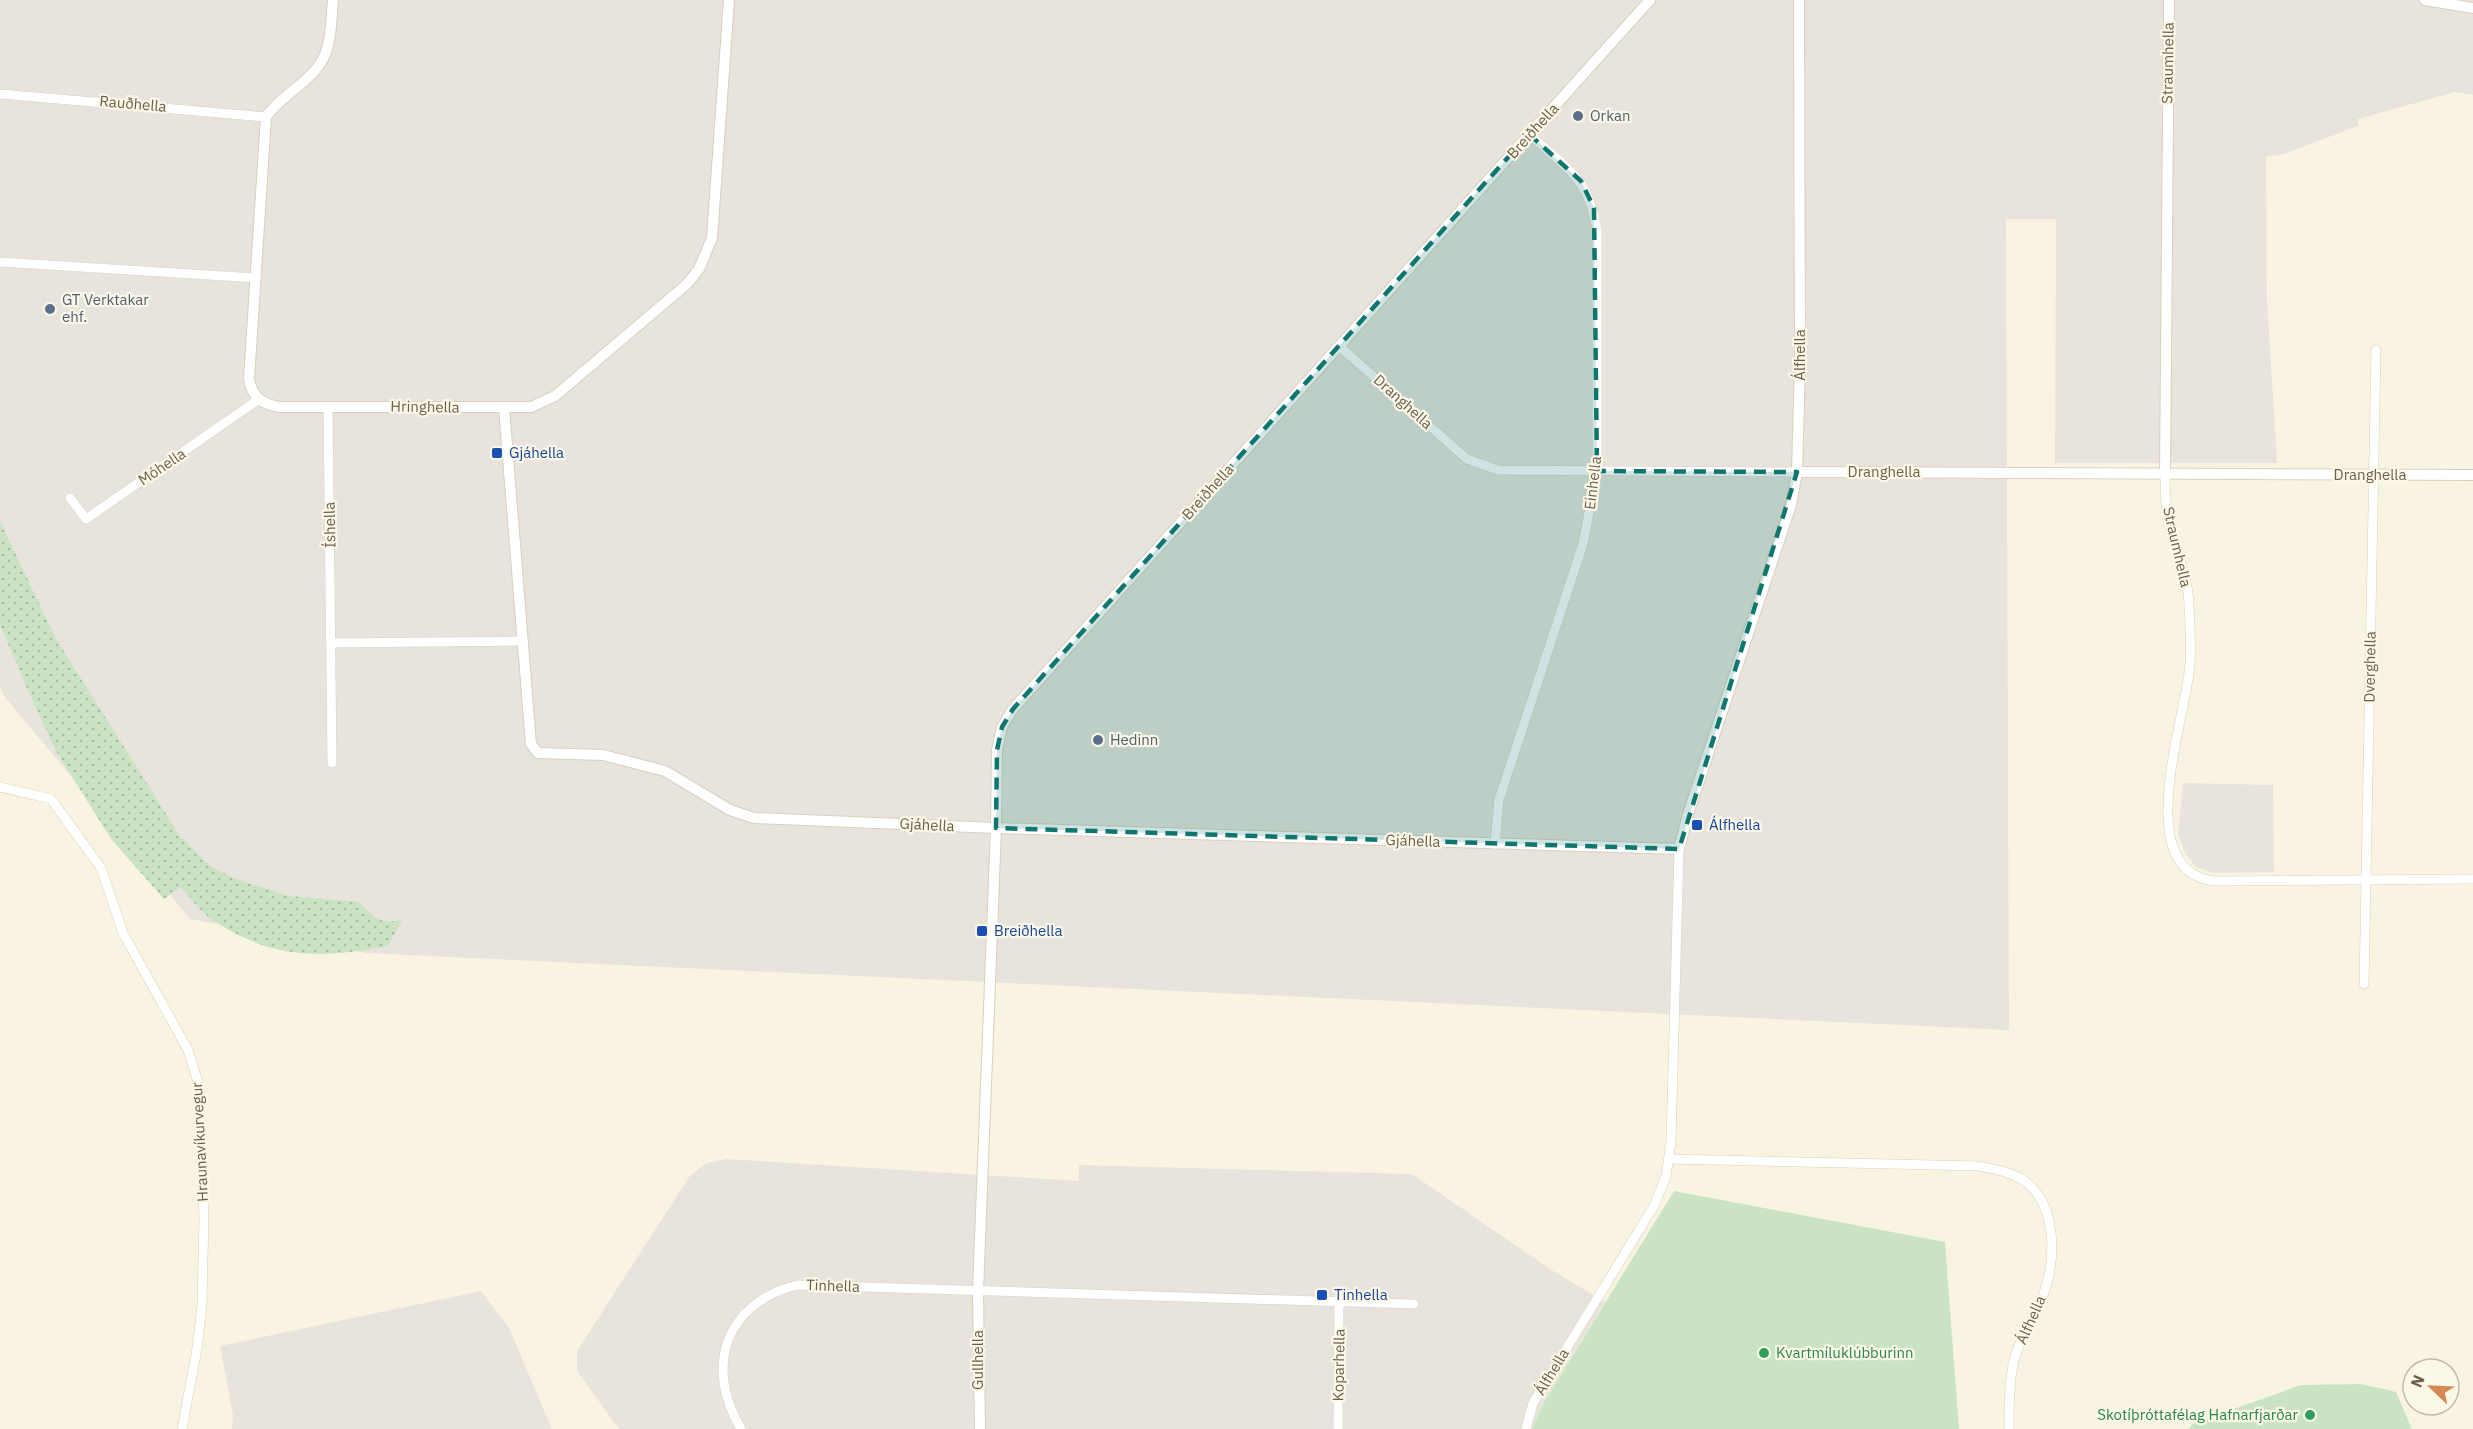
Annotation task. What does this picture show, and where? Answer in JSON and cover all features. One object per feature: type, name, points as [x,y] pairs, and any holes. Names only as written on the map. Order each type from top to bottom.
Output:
[{"type":"street","points":[[258,400],[251,391],[249,379],[266,117],[273,106],[320,64],[330,37],[333,0]]},
{"type":"street","name":"Hringhella","points":[[258,400],[279,407],[531,407],[555,396],[687,284],[704,261],[712,238],[729,0]]},
{"type":"street","name":"Breiðhella","points":[[978,1291],[997,750],[1002,727],[1013,709],[1650,0]]},
{"type":"street","name":"Álfhella","points":[[1526,1429],[1533,1403],[1654,1206],[1670,1159],[1679,849],[1688,814],[1785,522],[1797,472],[1800,365],[1799,0]]},
{"type":"street","name":"Straumhella","points":[[2169,0],[2164,474],[2170,527],[2187,582],[2190,664],[2170,779],[2169,836],[2176,858],[2189,872],[2214,881],[2473,879]]},
{"type":"street","points":[[2426,0],[2468,5]]},
{"type":"street","name":"Rauðhella","points":[[0,94],[266,117]]},
{"type":"street","name":"Einhella","points":[[1495,844],[1499,800],[1583,544],[1597,471],[1597,231],[1594,208],[1581,181],[1529,134]]},
{"type":"street","points":[[0,262],[256,278]]},
{"type":"street","name":"Dranghella","points":[[1339,346],[1467,459],[1498,470],[2473,475]]},
{"type":"street","name":"Dverghella","points":[[2364,984],[2376,350]]},
{"type":"street","name":"Móhella","points":[[70,498],[86,519],[258,400]]},
{"type":"street","name":"Íshella","points":[[328,407],[332,763]]},
{"type":"street","name":"Gjáhella","points":[[504,408],[531,744],[537,753],[603,755],[655,768],[673,775],[730,810],[754,818],[996,828],[1679,849]]},
{"type":"street","points":[[331,643],[522,641]]},
{"type":"street","name":"Hraunavíkurvegur","points":[[0,787],[51,799],[101,868],[123,933],[188,1050],[198,1082],[204,1217],[202,1305],[197,1349],[182,1429]]},
{"type":"street","name":"Álfhella","points":[[1670,1159],[1978,1166],[2007,1172],[2024,1181],[2038,1196],[2050,1227],[2050,1264],[2044,1294],[2014,1360],[2010,1387],[2009,1429]]},
{"type":"street","name":"Tinhella","points":[[741,1429],[727,1403],[721,1368],[728,1341],[741,1318],[758,1300],[780,1289],[797,1285],[1414,1304]]},
{"type":"street","name":"Gullhella","points":[[978,1291],[980,1429]]},
{"type":"street","name":"Koparhella","points":[[1338,1429],[1339,1302]]},
{"type":"highlighted area","points":[[1529,134],[1581,181],[1594,208],[1597,471],[1797,472],[1679,849],[996,828],[997,750],[1002,727],[1013,709]]},
{"type":"shaded area","points":[[0,0],[2473,0],[2473,95],[2455,92],[2358,119],[2358,126],[2284,154],[2266,157],[2267,300],[2277,463],[2055,463],[2056,219],[2006,219],[2009,1030],[366,953],[190,919],[4,696],[0,686]]},
{"type":"shaded area","points":[[2183,783],[2273,785],[2274,872],[2214,873],[2196,867],[2185,853],[2178,834]]},
{"type":"shaded area","points":[[726,1159],[1079,1181],[1079,1165],[1412,1174],[1550,1269],[1605,1302],[1543,1404],[1532,1429],[619,1429],[577,1371],[577,1351],[689,1177],[706,1163]]},
{"type":"shaded area","points":[[481,1291],[509,1328],[552,1429],[232,1429],[233,1415],[220,1346]]},
{"type":"green space","points":[[0,521],[56,639],[180,836],[210,866],[236,879],[289,896],[360,902],[369,913],[378,919],[402,920],[388,946],[317,954],[275,949],[232,932],[210,918],[181,887],[164,899],[111,839],[56,751],[29,693],[0,625]]},
{"type":"green space","name":"Kvartmíluklúbburinn","points":[[1674,1191],[1945,1242],[1959,1429],[1532,1429],[1543,1404]]},
{"type":"green space","name":"Skotíþróttafélag Hafnarfjarðar","points":[[2361,1384],[2396,1392],[2401,1404],[2401,1417],[2407,1417],[2412,1429],[2189,1429],[2192,1424],[2301,1385]]},
{"type":"place","name":"Orkan","points":[[1578,116]]},
{"type":"place","name":"GT Verktakar ehf.","points":[[50,309]]},
{"type":"place","name":"Gjáhella","points":[[497,453]]},
{"type":"place","name":"Hedinn","points":[[1098,740]]},
{"type":"place","name":"Álfhella","points":[[1697,825]]},
{"type":"place","name":"Breiðhella","points":[[982,931]]},
{"type":"place","name":"Tinhella","points":[[1322,1295]]},
{"type":"place","name":"Kvartmíluklúbburinn","points":[[1764,1353]]},
{"type":"place","name":"Skotíþróttafélag Hafnarfjarðar","points":[[2310,1415]]}]
